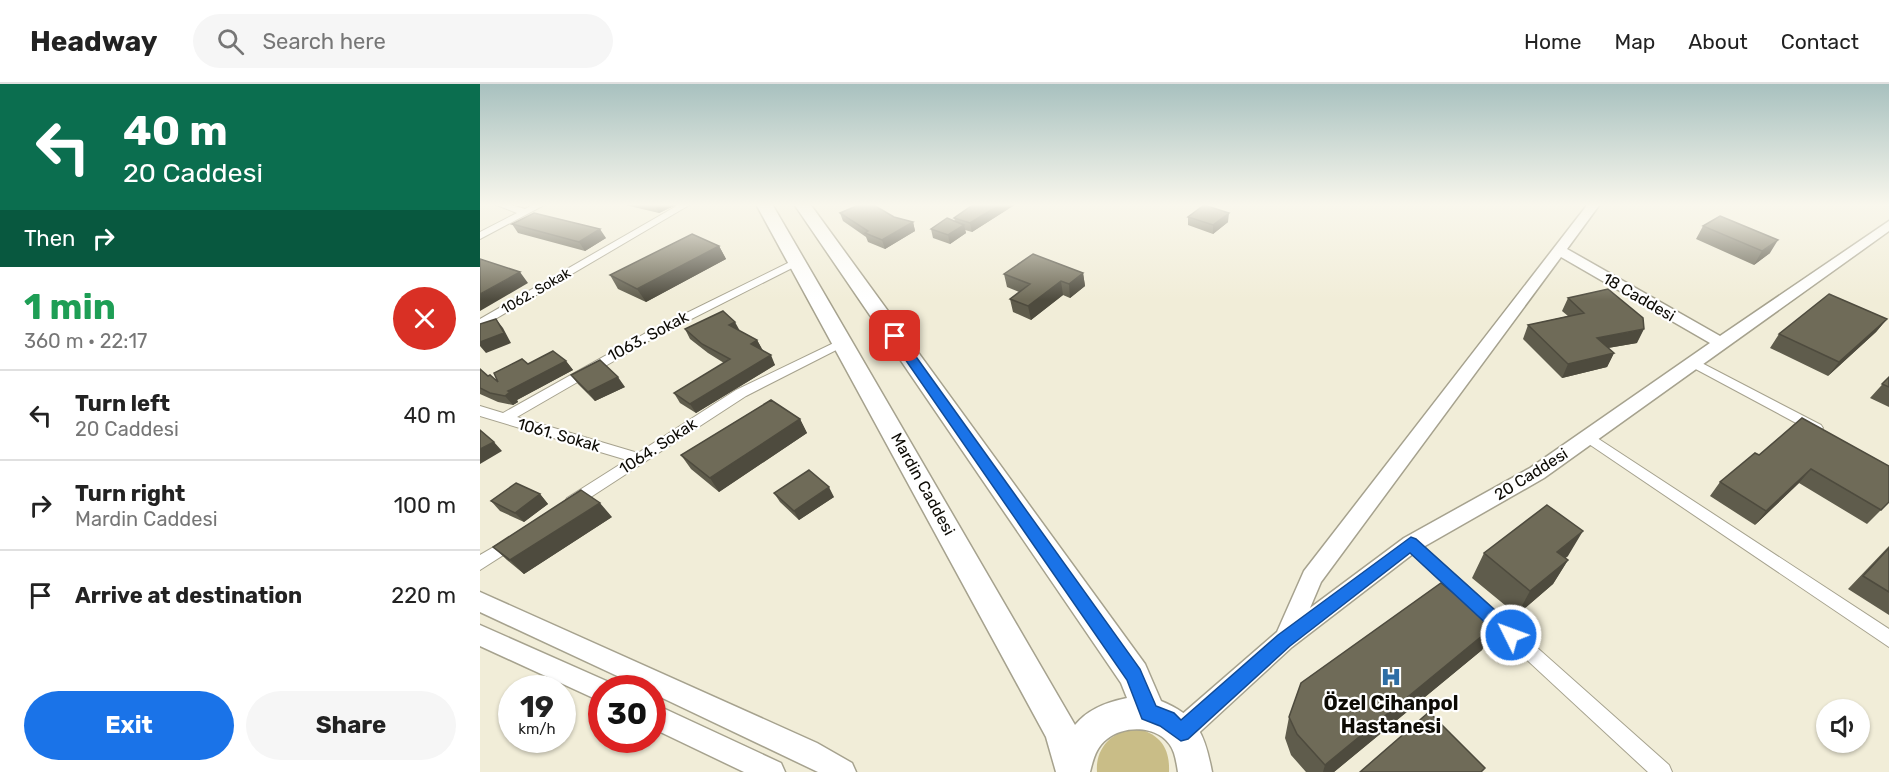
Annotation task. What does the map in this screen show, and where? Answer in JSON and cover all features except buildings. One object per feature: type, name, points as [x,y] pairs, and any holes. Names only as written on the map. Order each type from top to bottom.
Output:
[{"type":"highway","name":"Mardin Caddesi","points":[[782,236],[1061,731],[1072,771]]},
{"type":"highway","points":[[825,236],[1134,675],[1149,712],[1167,720],[1181,732],[1190,746],[1197,769]]},
{"type":"highway","name":"Mardin Caddesi","points":[[1072,771],[1078,751],[1088,735],[1100,723],[1116,715],[1132,711],[1149,712]]},
{"type":"street","name":"1062. Sokak","points":[[480,324],[631,236]]},
{"type":"street","points":[[1284,640],[1312,577],[1569,236]]},
{"type":"street","name":"20 Caddesi","points":[[1181,732],[1284,640],[1411,544],[1537,473],[1873,236]]},
{"type":"street","name":"18 Caddesi","points":[[1558,250],[1721,343]]},
{"type":"street","name":"1063. Sokak","points":[[504,419],[608,357],[706,305],[796,262]]},
{"type":"street","name":"1064. Sokak","points":[[560,511],[741,393],[844,343]]},
{"type":"street","points":[[1694,363],[1827,434]]},
{"type":"street","name":"1061. Sokak","points":[[480,411],[639,459]]},
{"type":"street","points":[[1588,437],[1889,639]]},
{"type":"street","points":[[480,563],[520,537]]},
{"type":"street","points":[[1411,544],[1662,772]]},
{"type":"street","points":[[480,602],[808,752],[843,772]]},
{"type":"street","points":[[480,635],[588,685]]},
{"type":"street","points":[[666,721],[772,772]]},
{"type":"shaded area","points":[[1136,728],[1151,734],[1162,743],[1168,756],[1169,772],[1097,772],[1099,755],[1107,742],[1120,733]]},
{"type":"place","name":"Özel Cihanpol Hastanesi","points":[[1391,677]]},
{"type":"route","points":[[895,336],[1134,675],[1149,712],[1167,720],[1181,732],[1284,640],[1411,544],[1511,635]]}]
